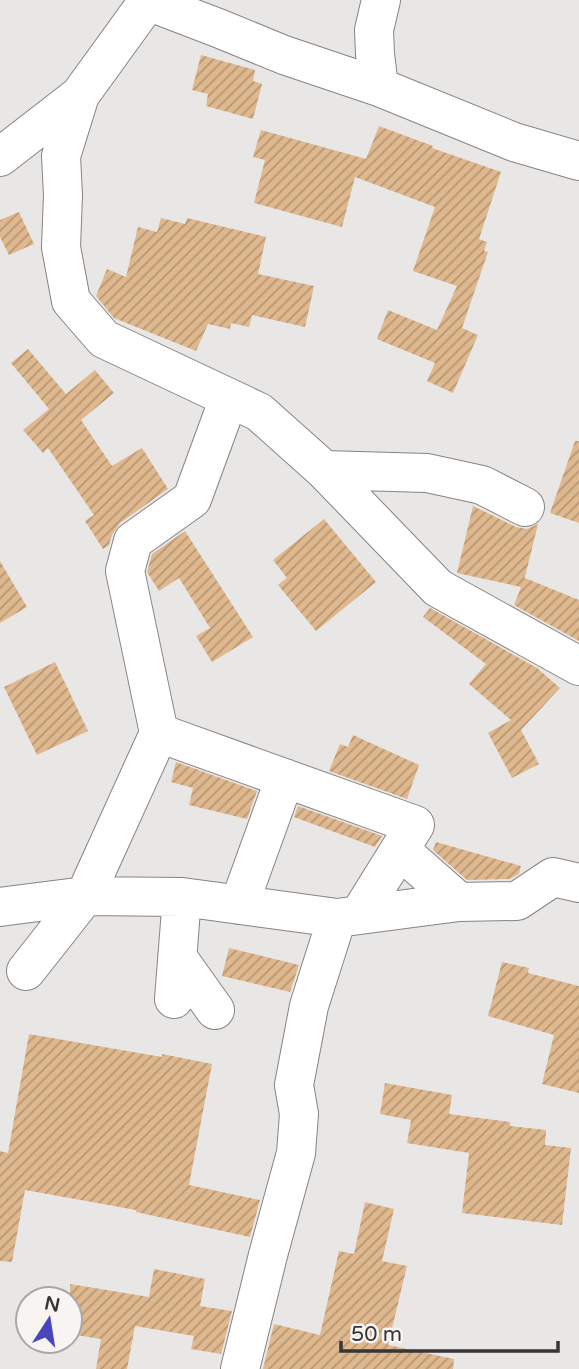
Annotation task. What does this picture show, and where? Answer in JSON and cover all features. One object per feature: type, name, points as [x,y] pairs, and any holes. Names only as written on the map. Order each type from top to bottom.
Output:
[{"type":"street","points":[[379,88],[374,30],[381,0]]},
{"type":"street","points":[[0,157],[80,96],[147,1],[514,142],[579,161]]},
{"type":"street","points":[[80,96],[61,156],[61,247],[71,301],[104,339],[259,412],[324,470],[438,588],[579,666]]},
{"type":"street","points":[[26,971],[85,896],[159,733],[125,571],[133,541],[192,499],[229,398]]},
{"type":"street","points":[[324,470],[427,473],[482,485],[525,507]]},
{"type":"street","points":[[159,733],[415,825],[400,850],[348,916],[309,1006],[294,1085],[299,1114],[296,1153],[240,1369]]},
{"type":"street","points":[[239,905],[285,778]]},
{"type":"street","points":[[400,850],[459,902]]},
{"type":"street","points":[[0,906],[85,896],[182,897],[348,916],[459,902],[517,901],[553,877],[579,883]]},
{"type":"street","points":[[174,999],[182,897]]},
{"type":"street","points":[[178,958],[215,1010]]},
{"type":"building","points":[[201,55],[255,70],[253,81],[262,84],[253,119],[206,106],[208,94],[192,90]]},
{"type":"building","points":[[379,126],[501,172],[479,239],[487,242],[484,251],[488,252],[462,328],[478,335],[453,393],[427,381],[435,363],[377,339],[388,310],[437,330],[457,286],[413,271],[435,207],[355,177],[342,227],[254,203],[265,160],[253,157],[261,130],[366,159]]},
{"type":"building","points":[[19,212],[34,244],[9,255],[0,237],[0,220]]},
{"type":"building","points":[[161,218],[185,224],[187,218],[266,237],[258,274],[314,286],[305,327],[252,315],[249,327],[231,323],[230,329],[208,324],[196,351],[114,318],[96,296],[107,269],[126,277],[138,227],[157,232]]},
{"type":"building","points":[[28,349],[66,394],[95,370],[114,393],[81,420],[112,466],[142,448],[168,489],[120,523],[109,545],[103,549],[85,521],[94,515],[48,448],[43,453],[23,430],[49,409],[11,363]]},
{"type":"building","points":[[575,441],[579,441],[579,523],[550,513]]},
{"type":"building","points":[[473,506],[516,527],[527,529],[538,524],[524,581],[525,578],[579,600],[579,641],[514,605],[521,587],[457,573]]},
{"type":"building","points":[[324,519],[376,582],[316,631],[278,585],[287,578],[273,560]]},
{"type":"building","points":[[185,531],[253,637],[212,662],[196,636],[210,628],[179,578],[159,591],[147,572],[152,554]]},
{"type":"building","points":[[0,561],[27,607],[0,623]]},
{"type":"building","points":[[430,608],[537,668],[560,688],[521,730],[539,764],[512,778],[488,733],[511,720],[469,684],[486,664],[423,617]]},
{"type":"building","points":[[55,662],[88,731],[37,755],[4,687]]},
{"type":"building","points":[[353,735],[419,765],[407,799],[329,771],[340,744],[348,747]]},
{"type":"building","points":[[176,762],[257,791],[247,819],[189,805],[193,788],[171,782]]},
{"type":"building","points":[[298,806],[382,836],[375,847],[294,817]]},
{"type":"building","points":[[436,842],[521,866],[519,874],[510,879],[467,880],[433,850]]},
{"type":"building","points":[[229,948],[299,965],[290,992],[222,976]]},
{"type":"building","points":[[502,962],[529,968],[528,973],[579,986],[579,1093],[542,1084],[554,1035],[488,1016]]},
{"type":"building","points":[[29,1034],[212,1064],[189,1185],[260,1200],[250,1237],[136,1210],[25,1190],[12,1262],[0,1261],[0,1151],[8,1153]]},
{"type":"building","points":[[385,1083],[452,1095],[449,1114],[546,1130],[545,1145],[571,1148],[562,1225],[462,1213],[469,1153],[407,1143],[411,1120],[380,1114]]},
{"type":"building","points":[[365,1202],[394,1209],[382,1261],[407,1266],[388,1345],[454,1359],[453,1369],[263,1369],[274,1324],[320,1335],[339,1251],[354,1254]]},
{"type":"building","points":[[154,1269],[205,1279],[200,1306],[232,1311],[221,1354],[191,1349],[194,1336],[135,1326],[127,1369],[96,1369],[101,1339],[84,1336],[84,1286],[149,1297]]}]
